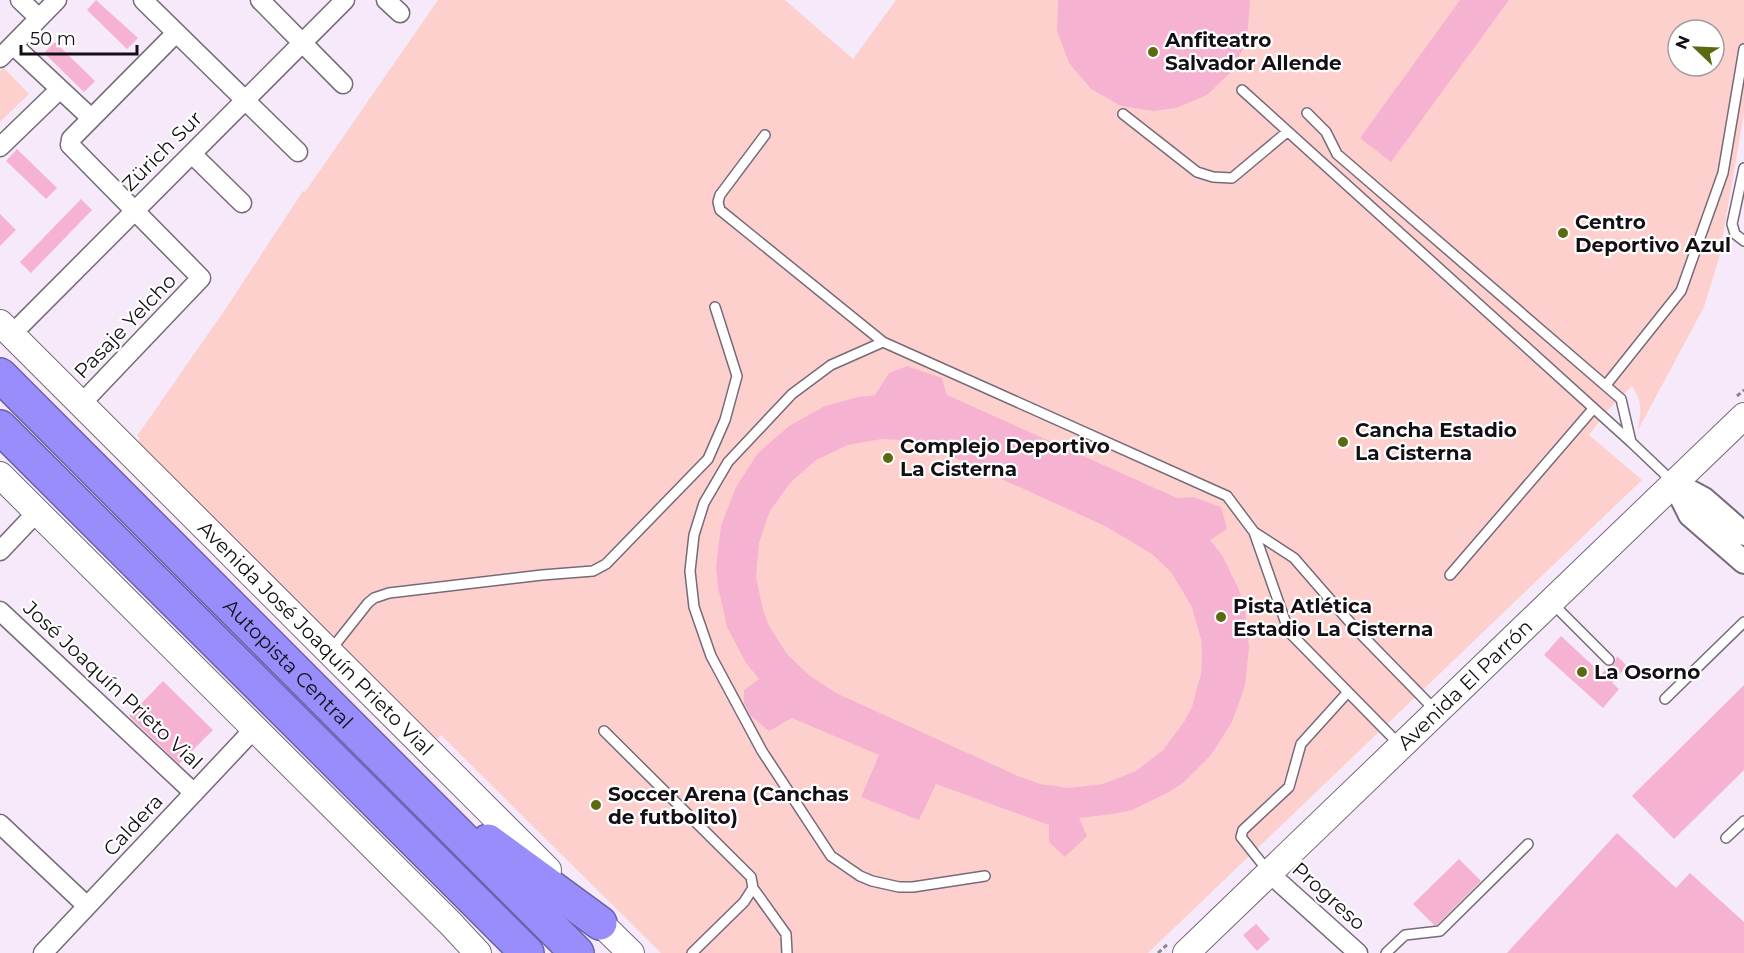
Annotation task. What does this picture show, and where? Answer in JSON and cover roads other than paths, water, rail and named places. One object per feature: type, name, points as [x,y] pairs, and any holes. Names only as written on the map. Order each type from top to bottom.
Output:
[{"type":"highway","name":"Autopista Central","points":[[0,375],[577,953]]},
{"type":"highway","name":"Autopista Central","points":[[0,427],[527,953]]},
{"type":"highway","points":[[402,778],[600,923]]},
{"type":"highway","points":[[428,854],[500,953]]},
{"type":"main road","name":"Avenida José Joaquín Prieto Vial","points":[[6,329],[631,953]]},
{"type":"main road","name":"Avenida El Parrón","points":[[1186,953],[1744,416]]},
{"type":"main road","points":[[0,475],[478,953]]},
{"type":"street","points":[[20,0],[39,18]]},
{"type":"street","points":[[57,0],[6,51],[60,89],[91,118]]},
{"type":"street","points":[[260,0],[343,84]]},
{"type":"street","name":"Zürich Sur","points":[[6,329],[135,211],[345,0]]},
{"type":"street","points":[[386,0],[400,13]]},
{"type":"street","points":[[140,1],[298,152]]},
{"type":"street","points":[[135,211],[70,145],[71,139],[176,33]]},
{"type":"street","points":[[0,147],[60,89]]},
{"type":"street","points":[[192,154],[242,203]]},
{"type":"street","name":"Pasaje Yelcho","points":[[81,404],[201,278],[135,211]]},
{"type":"street","points":[[1674,483],[1704,499],[1744,534]]},
{"type":"street","points":[[1674,483],[1690,515],[1744,562]]},
{"type":"street","points":[[0,551],[37,512]]},
{"type":"street","name":"José Joaquín Prieto Vial","points":[[0,611],[194,793]]},
{"type":"street","name":"Caldera","points":[[43,953],[255,728]]},
{"type":"street","points":[[0,824],[87,906]]},
{"type":"street","name":"Progreso","points":[[1269,873],[1358,953]]},
{"type":"lane","points":[[1606,385],[1681,291],[1724,173],[1744,49]]},
{"type":"lane","points":[[1242,90],[1674,483]]},
{"type":"lane","points":[[1307,113],[1326,132],[1337,154],[1621,399],[1631,442]]},
{"type":"lane","points":[[1123,114],[1197,172],[1213,177],[1232,178],[1287,132]]},
{"type":"lane","points":[[765,135],[720,195],[718,202],[720,210],[883,342],[1227,496],[1254,532],[1289,632],[1401,746]]},
{"type":"lane","points":[[1744,168],[1732,224],[1735,234],[1744,242]]},
{"type":"lane","points":[[329,652],[368,603],[374,598],[389,593],[593,571],[606,564],[708,459],[721,430],[738,376],[715,307]]},
{"type":"lane","points":[[883,342],[831,365],[792,394],[728,462],[704,502],[694,535],[690,571],[694,607],[711,656],[762,751],[831,855],[872,882],[899,887],[986,876]]},
{"type":"lane","points":[[1450,574],[1593,409]]},
{"type":"lane","points":[[1254,532],[1294,558],[1354,627],[1436,712]]},
{"type":"lane","points":[[1551,602],[1608,660]]},
{"type":"lane","points":[[1665,699],[1744,622]]},
{"type":"lane","points":[[1269,873],[1241,837],[1243,830],[1289,787],[1301,744],[1348,692]]},
{"type":"lane","points":[[604,731],[751,877],[753,888],[786,934],[788,953]]},
{"type":"lane","points":[[1726,838],[1744,821]]},
{"type":"lane","points":[[1386,953],[1405,935],[1440,931],[1528,844]]},
{"type":"lane","points":[[692,953],[744,902],[753,888]]},
{"type":"place","name":"Anfiteatro Salvador Allende","points":[[1153,52]]},
{"type":"place","name":"Centro Deportivo Azul","points":[[1563,233]]},
{"type":"place","name":"Cancha Estadio La Cisterna","points":[[1343,442]]},
{"type":"place","name":"Complejo Deportivo La Cisterna","points":[[888,458]]},
{"type":"place","name":"Pista Atlética Estadio La Cisterna","points":[[1221,617]]},
{"type":"place","name":"La Osorno","points":[[1582,672]]},
{"type":"place","name":"Soccer Arena (Canchas de futbolito)","points":[[596,805]]}]
